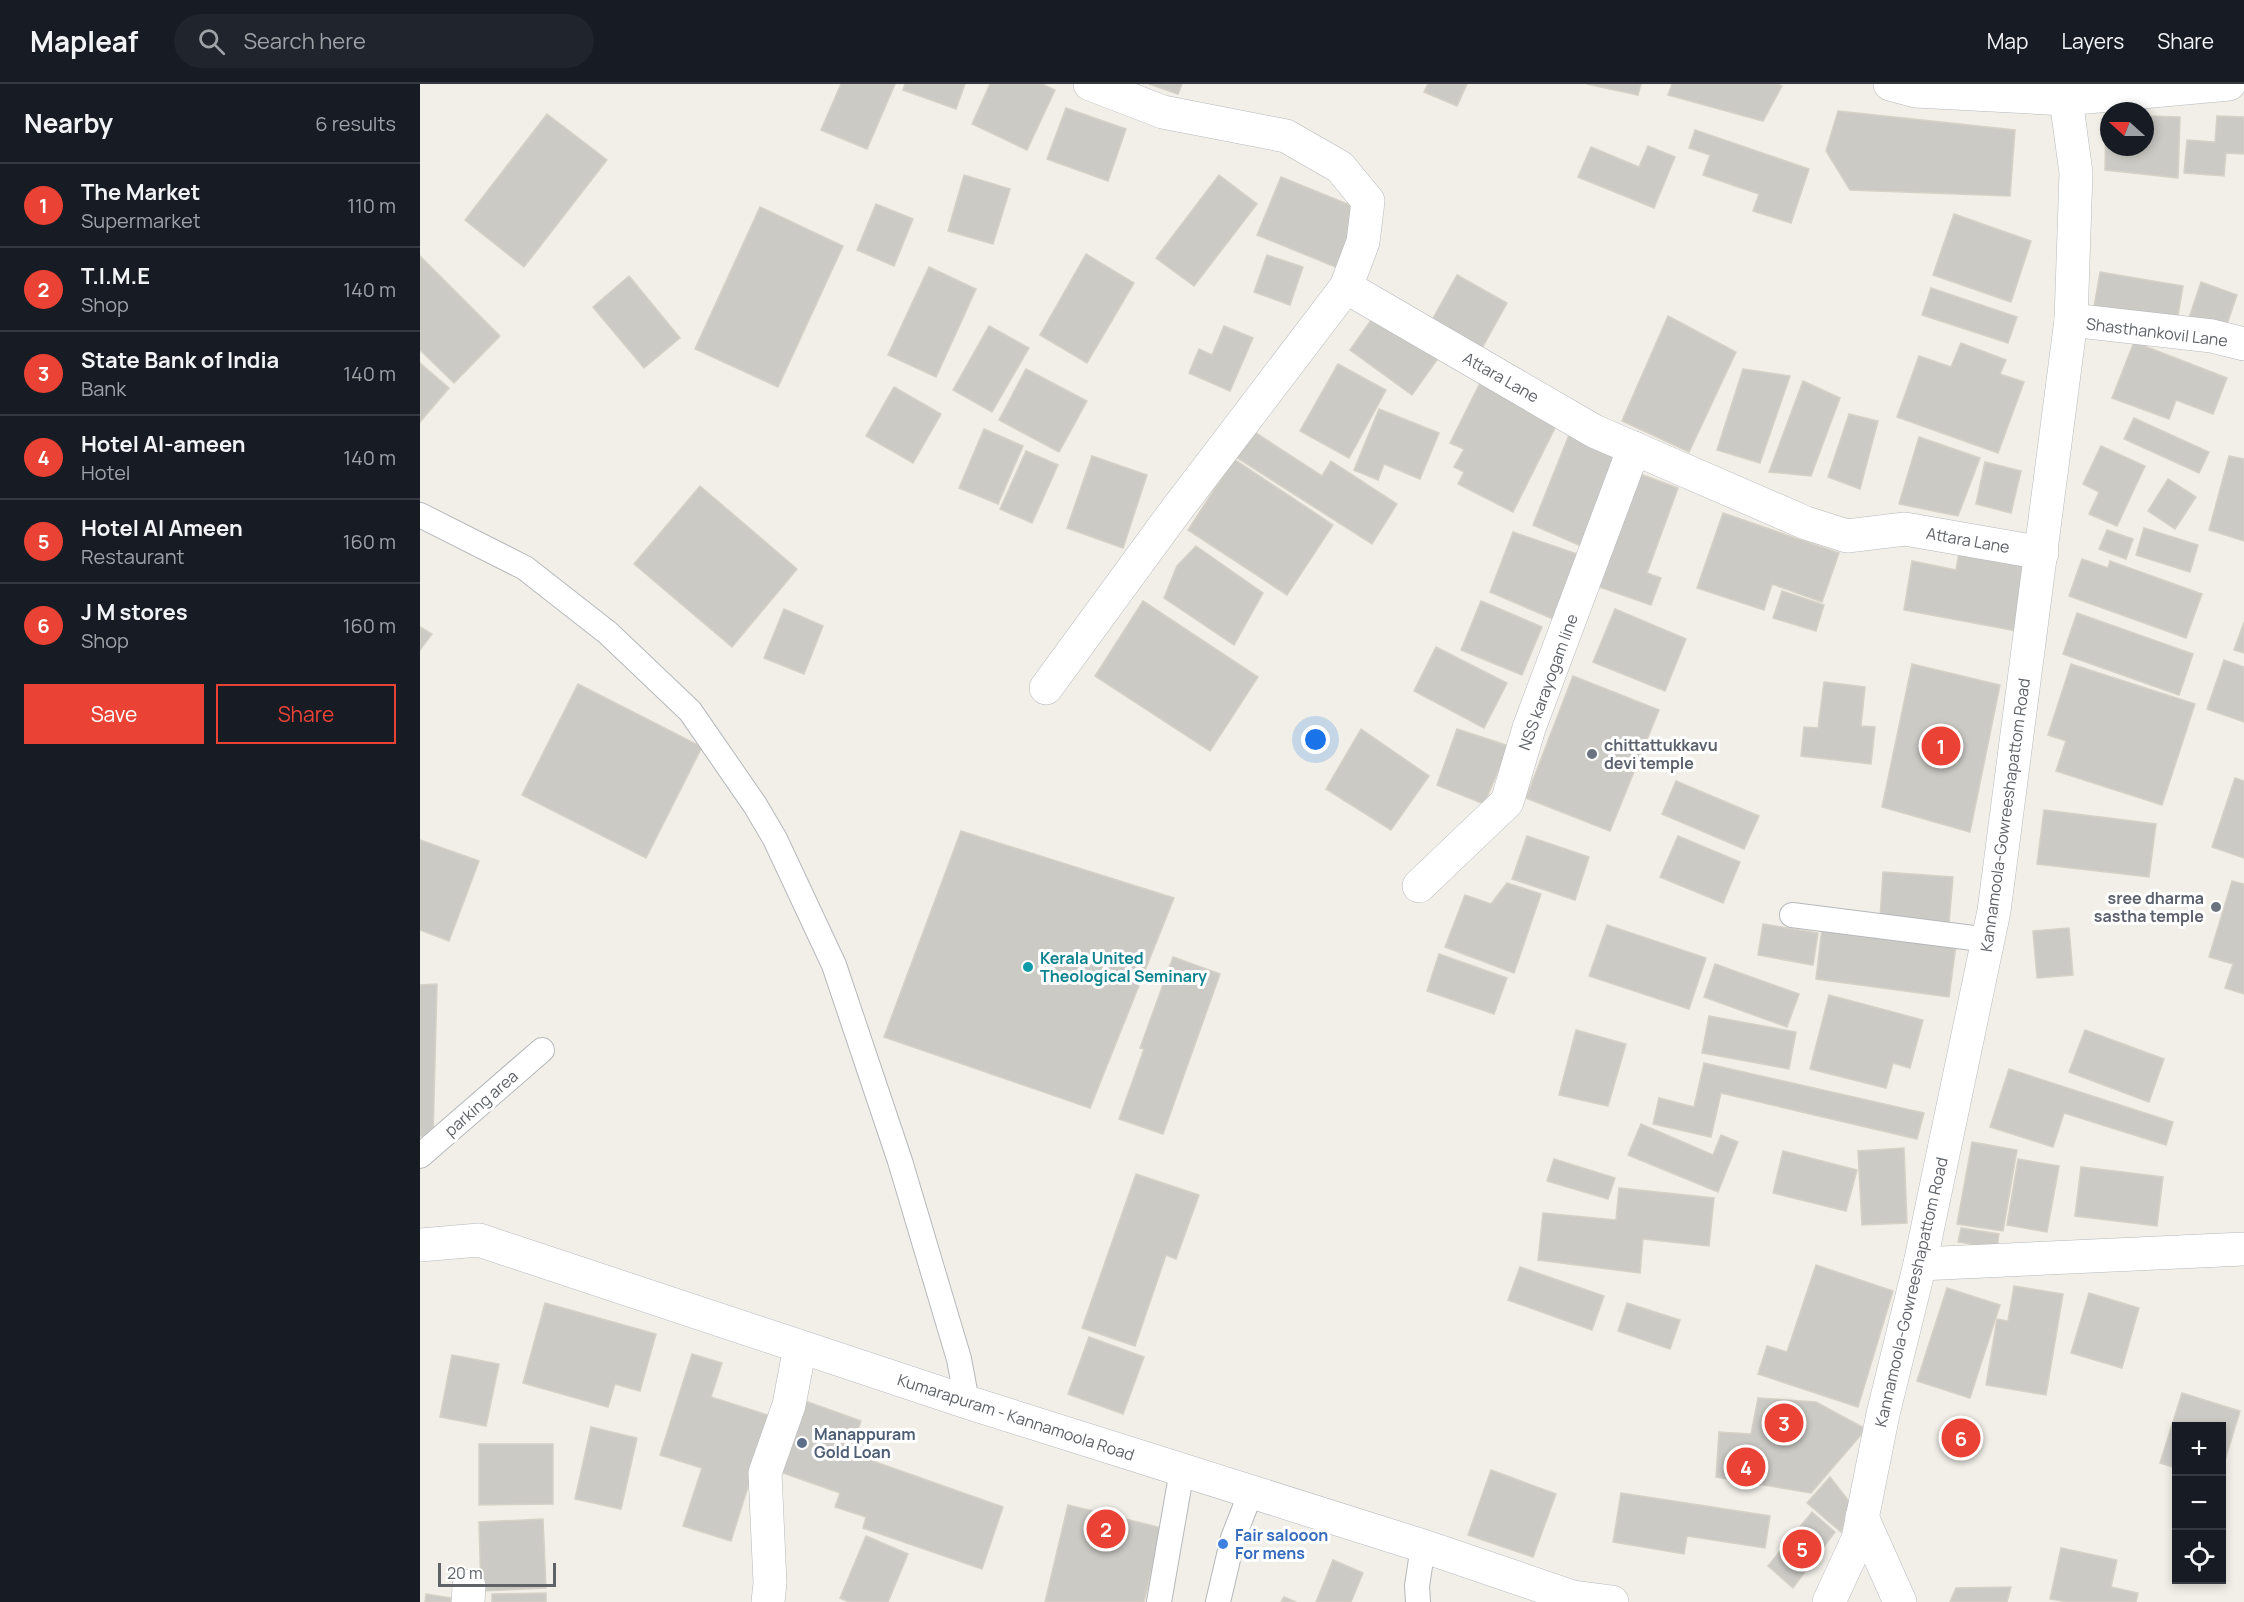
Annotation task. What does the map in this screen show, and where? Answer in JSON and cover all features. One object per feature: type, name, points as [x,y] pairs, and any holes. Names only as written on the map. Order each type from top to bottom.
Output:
[{"type":"street","points":[[1047,688],[1171,517],[1346,287],[1363,242],[1368,201],[1340,167],[1287,136],[1163,112],[1090,84]]},
{"type":"street","points":[[1890,84],[1916,91],[2065,92],[2229,84]]},
{"type":"street","name":"Kannamoola-Gowreeshapattom Road","points":[[1829,1602],[1858,1539],[1883,1414],[1920,1264],[1989,940],[2042,553],[2071,320],[2076,173],[2065,92]]},
{"type":"street","name":"Attara Lane","points":[[1346,287],[1594,431],[1806,523],[1847,536],[1905,529],[2042,553]]},
{"type":"street","name":"Shasthankovil Lane","points":[[2071,320],[2212,336],[2244,344]]},
{"type":"street","name":"NSS karayogam line","points":[[1419,886],[1507,802],[1529,728],[1634,448]]},
{"type":"street","name":"Kumarapuram - Kannamoola Road","points":[[420,1245],[479,1240],[967,1402],[1423,1546],[1573,1598],[1612,1602]]},
{"type":"street","points":[[1920,1264],[2244,1249]]},
{"type":"street","points":[[768,1602],[770,1583],[765,1473],[789,1406],[800,1347]]},
{"type":"street","points":[[1862,1517],[1900,1602]]},
{"type":"lane","points":[[420,515],[525,568],[608,633],[690,711],[755,805],[775,839],[834,965],[900,1161],[959,1359],[967,1402]]},
{"type":"lane","points":[[1792,915],[1989,940]]},
{"type":"lane","name":"parking area","points":[[420,1156],[542,1050]]},
{"type":"lane","points":[[1159,1602],[1182,1470]]},
{"type":"lane","points":[[1218,1602],[1233,1538],[1251,1492]]},
{"type":"lane","points":[[1418,1602],[1417,1586],[1423,1546]]},
{"type":"building","points":[[841,84],[895,84],[867,149],[821,130]]},
{"type":"building","points":[[905,84],[965,84],[956,109],[903,90]]},
{"type":"building","points":[[990,84],[1042,84],[1055,90],[1027,150],[972,124]]},
{"type":"building","points":[[1149,84],[1182,84],[1178,94]]},
{"type":"building","points":[[1428,84],[1467,84],[1457,106],[1424,92]]},
{"type":"building","points":[[1587,84],[1641,84],[1638,95]]},
{"type":"building","points":[[1672,84],[1777,84],[1782,86],[1763,121],[1668,95]]},
{"type":"building","points":[[1066,108],[1126,129],[1108,181],[1047,159]]},
{"type":"building","points":[[1838,111],[2015,130],[2010,196],[1850,190],[1826,151]]},
{"type":"building","points":[[547,114],[607,160],[524,267],[465,220]]},
{"type":"building","points":[[2154,116],[2180,117],[2178,178],[2105,170],[2105,156],[2154,156]]},
{"type":"building","points":[[2217,116],[2244,117],[2244,154],[2226,153],[2224,176],[2184,173],[2187,140],[2215,142]]},
{"type":"building","points":[[1695,130],[1809,169],[1791,223],[1753,211],[1759,194],[1703,175],[1710,155],[1689,148]]},
{"type":"building","points":[[1648,146],[1675,157],[1654,208],[1578,177],[1591,147],[1639,167]]},
{"type":"building","points":[[964,175],[1010,189],[993,244],[948,231]]},
{"type":"building","points":[[1219,175],[1257,204],[1194,286],[1156,258]]},
{"type":"building","points":[[1281,177],[1362,210],[1338,268],[1257,235]]},
{"type":"building","points":[[876,204],[913,219],[894,266],[857,250]]},
{"type":"building","points":[[760,207],[843,246],[778,387],[695,349]]},
{"type":"building","points":[[1954,214],[2031,241],[2011,302],[1933,275]]},
{"type":"building","points":[[1086,254],[1134,283],[1087,363],[1040,335]]},
{"type":"building","points":[[1267,255],[1303,267],[1290,305],[1254,292]]},
{"type":"building","points":[[420,256],[500,336],[454,383],[420,350]]},
{"type":"building","points":[[929,267],[976,289],[936,377],[888,355]]},
{"type":"building","points":[[2100,272],[2183,286],[2176,327],[2093,313]]},
{"type":"building","points":[[1457,275],[1507,303],[1481,350],[1431,322]]},
{"type":"building","points":[[629,276],[680,338],[644,368],[593,307]]},
{"type":"building","points":[[2201,282],[2237,295],[2225,330],[2189,318]]},
{"type":"building","points":[[1931,288],[2017,317],[2008,343],[1922,315]]},
{"type":"building","points":[[1376,313],[1439,357],[1412,395],[1350,350]]},
{"type":"building","points":[[1668,316],[1736,352],[1689,452],[1622,421]]},
{"type":"building","points":[[989,326],[1029,348],[992,412],[953,390]]},
{"type":"building","points":[[1224,326],[1253,338],[1230,391],[1189,373],[1199,349],[1212,355]]},
{"type":"building","points":[[2134,342],[2227,378],[2213,414],[2176,400],[2169,419],[2112,398]]},
{"type":"building","points":[[1961,343],[2006,360],[2000,374],[2024,382],[1998,453],[1897,417],[1919,356],[1951,367]]},
{"type":"building","points":[[420,363],[449,388],[420,422]]},
{"type":"building","points":[[1338,364],[1386,390],[1349,458],[1300,431]]},
{"type":"building","points":[[1026,369],[1087,401],[1059,452],[999,420]]},
{"type":"building","points":[[1743,369],[1790,376],[1760,463],[1717,450]]},
{"type":"building","points":[[1803,381],[1840,398],[1811,476],[1769,472]]},
{"type":"building","points":[[1480,383],[1558,422],[1513,512],[1458,484],[1464,472],[1454,467],[1464,449],[1450,443]]},
{"type":"building","points":[[894,387],[941,414],[913,463],[866,436]]},
{"type":"building","points":[[1379,409],[1439,433],[1420,479],[1384,464],[1378,480],[1354,470]]},
{"type":"building","points":[[1849,414],[1878,421],[1860,489],[1828,477]]},
{"type":"building","points":[[2134,418],[2209,452],[2199,473],[2124,439]]},
{"type":"building","points":[[984,429],[1023,446],[998,504],[959,488]]},
{"type":"building","points":[[1253,431],[1322,476],[1331,461],[1397,504],[1372,544],[1236,457]]},
{"type":"building","points":[[1569,435],[1625,457],[1588,549],[1533,525]]},
{"type":"building","points":[[1919,437],[1980,458],[1958,516],[1899,504]]},
{"type":"building","points":[[2101,446],[2145,466],[2117,526],[2089,514],[2099,492],[2083,484]]},
{"type":"building","points":[[1026,451],[1058,465],[1032,523],[1000,509]]},
{"type":"building","points":[[1092,456],[1147,475],[1123,548],[1067,528]]},
{"type":"building","points":[[2229,456],[2244,459],[2244,541],[2209,530]]},
{"type":"building","points":[[1234,459],[1333,525],[1287,595],[1188,530]]},
{"type":"building","points":[[1985,462],[2021,471],[2011,513],[1976,504]]},
{"type":"building","points":[[1629,470],[1678,488],[1647,573],[1661,578],[1651,605],[1588,583]]},
{"type":"building","points":[[2168,479],[2196,497],[2175,529],[2148,511]]},
{"type":"building","points":[[700,486],[797,569],[732,647],[634,564]]},
{"type":"building","points":[[1723,513],[1839,553],[1822,602],[1772,584],[1764,610],[1697,588]]},
{"type":"building","points":[[2144,528],[2198,545],[2190,572],[2136,555]]},
{"type":"building","points":[[2107,530],[2133,539],[2126,559],[2099,549]]},
{"type":"building","points":[[1513,532],[1577,554],[1553,619],[1490,592]]},
{"type":"building","points":[[1196,546],[1263,593],[1234,645],[1164,598],[1177,566]]},
{"type":"building","points":[[1960,547],[2027,559],[2017,631],[1904,610],[1912,561],[1956,570]]},
{"type":"building","points":[[2082,559],[2108,568],[2110,561],[2202,594],[2186,638],[2069,596]]},
{"type":"building","points":[[1782,591],[1824,605],[1816,631],[1773,618]]},
{"type":"building","points":[[1143,601],[1258,677],[1210,751],[1095,676]]},
{"type":"building","points":[[1481,601],[1542,627],[1522,675],[1461,650]]},
{"type":"building","points":[[784,609],[823,626],[804,674],[764,658]]},
{"type":"building","points":[[1615,609],[1686,639],[1665,691],[1593,662]]},
{"type":"building","points":[[2077,613],[2193,654],[2179,695],[2063,654]]},
{"type":"building","points":[[2244,622],[2244,653],[2234,650]]},
{"type":"building","points":[[420,627],[432,634],[420,650]]},
{"type":"building","points":[[1436,647],[1507,683],[1484,728],[1414,691]]},
{"type":"building","points":[[2224,660],[2244,667],[2244,722],[2207,709]]},
{"type":"building","points":[[1912,664],[2000,685],[1970,832],[1882,807]]},
{"type":"building","points":[[2071,664],[2195,704],[2162,805],[2056,771],[2066,741],[2048,735]]},
{"type":"building","name":"chittattukkavu devi temple","points":[[1573,676],[1659,710],[1610,831],[1526,798]]},
{"type":"building","points":[[1824,682],[1865,687],[1861,726],[1875,727],[1871,764],[1801,756],[1804,727],[1818,728]]},
{"type":"building","points":[[578,684],[702,747],[646,858],[522,795]]},
{"type":"building","points":[[1361,729],[1429,776],[1391,830],[1326,789]]},
{"type":"building","points":[[1457,729],[1509,746],[1484,804],[1437,785]]},
{"type":"building","points":[[2235,778],[2244,781],[2244,858],[2212,847]]},
{"type":"building","points":[[1676,781],[1759,816],[1744,849],[1662,814]]},
{"type":"building","points":[[2044,810],[2156,824],[2149,877],[2037,864]]},
{"type":"building","name":"Kerala United Theological Seminary","points":[[961,831],[1174,898],[1090,1108],[884,1037]]},
{"type":"building","points":[[1527,836],[1589,857],[1575,900],[1512,879]]},
{"type":"building","points":[[1678,836],[1740,862],[1723,903],[1660,877]]},
{"type":"building","points":[[420,840],[479,861],[449,941],[420,930]]},
{"type":"building","points":[[1883,872],[1953,877],[1949,923],[1880,918]]},
{"type":"building","points":[[2232,881],[2244,884],[2244,994],[2225,988],[2233,964],[2209,957]]},
{"type":"building","points":[[1507,883],[1541,894],[1514,973],[1445,947],[1465,895],[1491,904]]},
{"type":"building","points":[[1763,924],[1818,933],[1813,965],[1758,955]]},
{"type":"building","points":[[1607,925],[1706,958],[1689,1009],[1589,976]]},
{"type":"building","points":[[1822,928],[1956,945],[1949,997],[1816,979]]},
{"type":"building","points":[[2069,928],[2073,975],[2037,978],[2033,931]]},
{"type":"building","points":[[1439,954],[1507,978],[1494,1014],[1427,991]]},
{"type":"building","points":[[1173,957],[1220,974],[1163,1134],[1119,1119],[1144,1049],[1140,1048]]},
{"type":"building","points":[[1715,964],[1799,994],[1787,1027],[1704,997]]},
{"type":"building","points":[[437,984],[433,1137],[420,1136],[420,985]]},
{"type":"building","points":[[1829,995],[1923,1020],[1910,1068],[1893,1063],[1886,1088],[1810,1069]]},
{"type":"building","points":[[1709,1016],[1796,1032],[1789,1069],[1702,1053]]},
{"type":"building","points":[[1576,1030],[1626,1044],[1608,1106],[1559,1095]]},
{"type":"building","points":[[2085,1030],[2164,1059],[2149,1102],[2069,1072]]},
{"type":"building","points":[[1704,1063],[1924,1113],[1917,1139],[1721,1093],[1711,1137],[1653,1124],[1659,1098],[1694,1107]]},
{"type":"building","points":[[2009,1069],[2173,1122],[2166,1145],[2064,1113],[2053,1147],[1990,1127]]},
{"type":"building","points":[[1641,1124],[1713,1155],[1721,1135],[1738,1142],[1718,1192],[1628,1155]]},
{"type":"building","points":[[1972,1142],[2017,1150],[2003,1231],[1957,1224]]},
{"type":"building","points":[[1904,1148],[1907,1223],[1862,1225],[1858,1151]]},
{"type":"building","points":[[1783,1151],[1857,1170],[1846,1211],[1773,1193]]},
{"type":"building","points":[[1554,1159],[1615,1178],[1608,1199],[1547,1181]]},
{"type":"building","points":[[2018,1159],[2059,1166],[2047,1232],[2007,1225]]},
{"type":"building","points":[[2081,1167],[2163,1177],[2157,1226],[2075,1216]]},
{"type":"building","points":[[1136,1174],[1199,1195],[1176,1259],[1166,1255],[1135,1346],[1082,1328]]},
{"type":"building","points":[[1619,1188],[1714,1198],[1709,1246],[1643,1239],[1640,1273],[1538,1260],[1543,1213],[1616,1220]]},
{"type":"building","points":[[1961,1228],[1999,1234],[1997,1248],[1958,1242]]},
{"type":"building","points":[[1816,1265],[1893,1291],[1858,1407],[1758,1374],[1767,1346],[1787,1352]]},
{"type":"building","points":[[1520,1267],[1604,1296],[1592,1330],[1508,1300]]},
{"type":"building","points":[[2014,1286],[2063,1294],[2046,1395],[1986,1385],[1997,1319],[2008,1321]]},
{"type":"building","points":[[1947,1288],[2000,1305],[1970,1398],[1917,1381]]},
{"type":"building","points":[[2089,1293],[2139,1308],[2122,1368],[2071,1353]]},
{"type":"building","points":[[545,1303],[656,1334],[640,1391],[615,1384],[608,1407],[523,1383]]},
{"type":"building","points":[[1627,1303],[1680,1320],[1670,1349],[1618,1331]]},
{"type":"building","points":[[1089,1337],[1144,1357],[1123,1414],[1068,1394]]},
{"type":"building","points":[[692,1354],[722,1363],[711,1397],[780,1419],[758,1455],[731,1541],[683,1526],[702,1468],[660,1455]]},
{"type":"building","points":[[452,1355],[499,1364],[486,1426],[440,1417]]},
{"type":"building","points":[[2182,1393],[2240,1411],[2226,1457],[2226,1422],[2173,1422]]},
{"type":"building","points":[[794,1397],[861,1421],[850,1453],[1003,1507],[982,1569],[863,1528],[866,1517],[835,1507],[840,1493],[769,1468]]},
{"type":"building","points":[[1758,1398],[1816,1402],[1866,1429],[1811,1493],[1716,1477],[1719,1432],[1751,1434]]},
{"type":"building","points":[[2172,1425],[2172,1467],[2160,1463]]},
{"type":"building","points":[[591,1427],[637,1438],[621,1509],[575,1499]]},
{"type":"building","points":[[479,1444],[553,1444],[553,1504],[479,1505]]},
{"type":"building","points":[[1491,1470],[1556,1494],[1533,1557],[1468,1535]]},
{"type":"building","points":[[1830,1477],[1851,1504],[1841,1532],[1807,1503]]},
{"type":"building","points":[[1621,1493],[1770,1516],[1765,1548],[1687,1536],[1684,1554],[1613,1542]]},
{"type":"building","points":[[1068,1505],[1162,1528],[1144,1602],[1045,1602]]},
{"type":"building","points":[[1812,1512],[1835,1532],[1793,1588],[1768,1566]]},
{"type":"building","points":[[543,1519],[546,1588],[481,1591],[479,1522]]},
{"type":"building","points":[[866,1536],[908,1554],[888,1602],[849,1602],[840,1598]]},
{"type":"building","points":[[2061,1548],[2117,1560],[2111,1587],[2138,1593],[2136,1602],[2067,1602],[2050,1599]]},
{"type":"building","points":[[1333,1560],[1363,1573],[1351,1602],[1316,1602]]},
{"type":"building","points":[[2011,1587],[2007,1602],[1950,1602],[1956,1588]]},
{"type":"building","points":[[546,1593],[546,1602],[492,1602],[492,1594]]},
{"type":"building","points":[[426,1594],[464,1600],[463,1602],[425,1602]]},
{"type":"building","points":[[1284,1597],[1296,1602],[1281,1602]]},
{"type":"place","name":"The Market","points":[[1941,746]]},
{"type":"place","name":"chittattukkavu devi temple","points":[[1592,754]]},
{"type":"place","name":"sree dharma sastha temple","points":[[2216,907]]},
{"type":"place","name":"Kerala United Theological Seminary","points":[[1028,967]]},
{"type":"place","name":"State Bank of India","points":[[1784,1423]]},
{"type":"place","name":"J M stores","points":[[1961,1438]]},
{"type":"place","name":"Manappuram Gold Loan","points":[[802,1443]]},
{"type":"place","name":"Hotel Al-ameen","points":[[1746,1467]]},
{"type":"place","name":"T.I.M.E","points":[[1106,1529]]},
{"type":"place","name":"Fair salooon For mens","points":[[1223,1544]]},
{"type":"place","name":"Hotel Al Ameen","points":[[1802,1549]]}]
